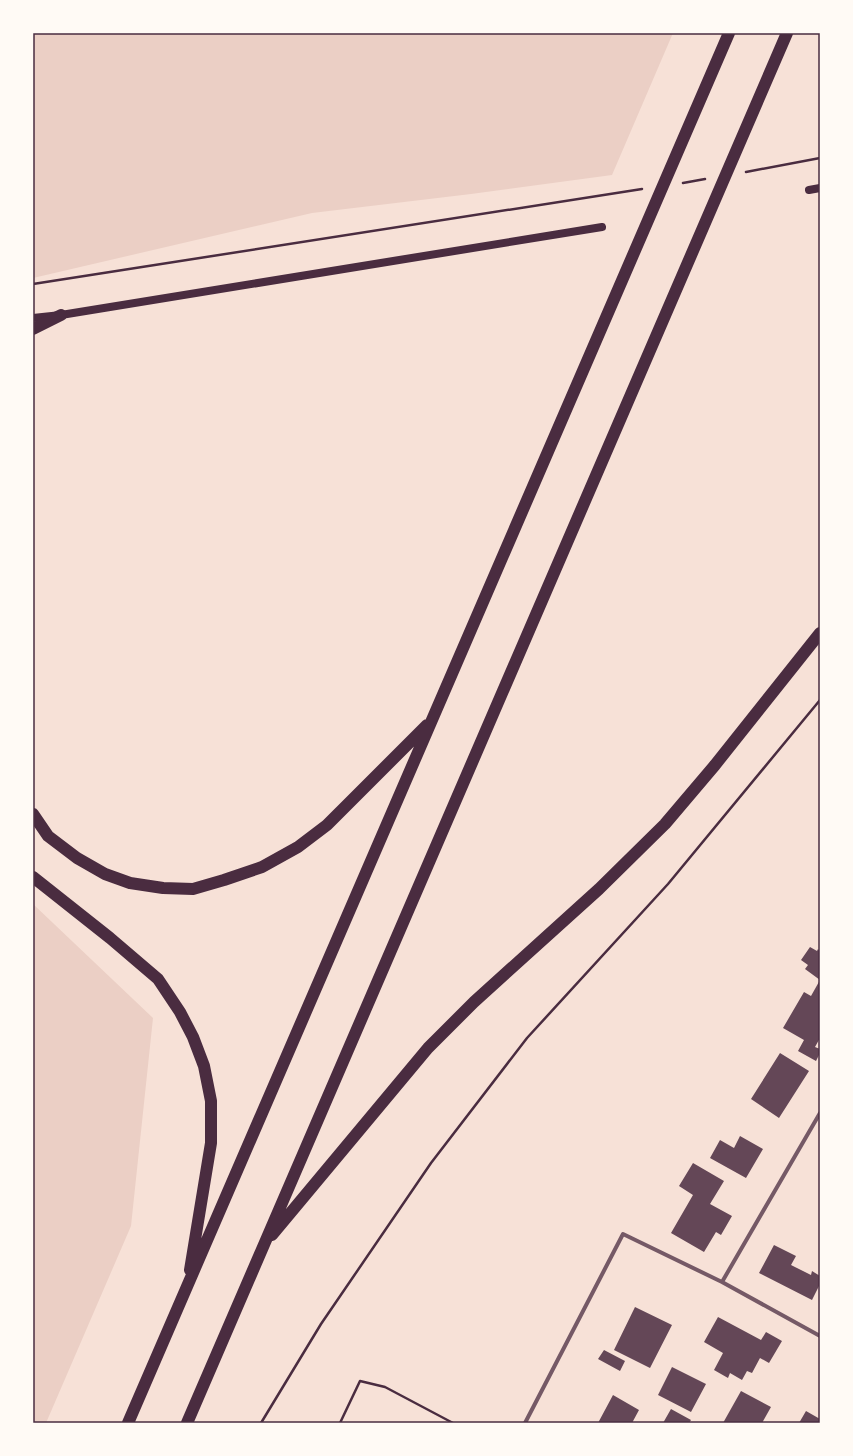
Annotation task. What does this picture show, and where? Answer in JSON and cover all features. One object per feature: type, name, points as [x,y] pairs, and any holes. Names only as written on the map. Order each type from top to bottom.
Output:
[{"type":"highway","points":[[128,1423],[728,33]]},
{"type":"highway","points":[[186,1423],[787,33]]},
{"type":"highway","points":[[33,329],[61,315]]},
{"type":"highway","points":[[264,1245],[428,1048],[474,1002],[604,884],[665,824],[715,765],[820,633]]},
{"type":"highway","points":[[33,814],[48,836],[77,858],[105,874],[130,883],[163,888],[193,888],[224,880],[262,866],[298,847],[332,820],[432,720]]},
{"type":"highway","points":[[33,876],[158,979],[180,1012],[193,1037],[204,1066],[211,1101],[211,1143],[186,1289]]},
{"type":"main road","points":[[808,190],[820,188]]},
{"type":"main road","points":[[33,318],[61,315],[602,227]]},
{"type":"street","points":[[722,1282],[819,1115]]},
{"type":"street","points":[[525,1423],[623,1234],[722,1282],[820,1336]]},
{"type":"path","points":[[745,172],[820,158]]},
{"type":"path","points":[[677,183],[707,179]]},
{"type":"path","points":[[33,284],[648,188]]},
{"type":"path","points":[[261,1423],[321,1324],[431,1163],[522,1044],[668,884],[820,700]]},
{"type":"path","points":[[340,1423],[360,1381],[384,1387],[453,1423]]},
{"type":"shaded area","points":[[33,33],[673,33],[612,175],[312,213],[33,278]]},
{"type":"shaded area","points":[[33,904],[153,1018],[131,1226],[46,1423],[33,1423]]},
{"type":"building","points":[[810,947],[820,951],[820,980],[805,969],[808,965],[801,960]]},
{"type":"building","points":[[820,980],[820,1038],[815,1047],[820,1049],[820,1053],[816,1061],[798,1051],[804,1040],[783,1028],[804,992],[811,996]]},
{"type":"building","points":[[780,1053],[809,1071],[779,1118],[751,1099]]},
{"type":"building","points":[[740,1136],[763,1149],[746,1178],[710,1158],[720,1140],[734,1148]]},
{"type":"building","points":[[693,1163],[724,1181],[710,1204],[732,1216],[721,1235],[716,1232],[704,1252],[671,1233],[693,1195],[679,1186]]},
{"type":"building","points":[[774,1245],[796,1256],[791,1265],[811,1275],[812,1271],[820,1276],[820,1284],[812,1300],[759,1273]]},
{"type":"building","points":[[635,1307],[672,1325],[650,1368],[614,1350]]},
{"type":"building","points":[[718,1317],[761,1340],[766,1332],[782,1341],[769,1363],[760,1358],[752,1373],[747,1371],[742,1380],[730,1373],[728,1378],[714,1370],[723,1353],[704,1342]]},
{"type":"building","points":[[604,1350],[625,1361],[620,1371],[598,1359]]},
{"type":"building","points":[[672,1367],[706,1384],[691,1412],[658,1395]]},
{"type":"building","points":[[741,1391],[771,1407],[762,1423],[723,1423]]},
{"type":"building","points":[[613,1395],[639,1410],[632,1423],[598,1423]]},
{"type":"building","points":[[671,1409],[691,1420],[689,1423],[663,1423]]},
{"type":"building","points":[[806,1411],[820,1419],[820,1423],[799,1423]]}]
